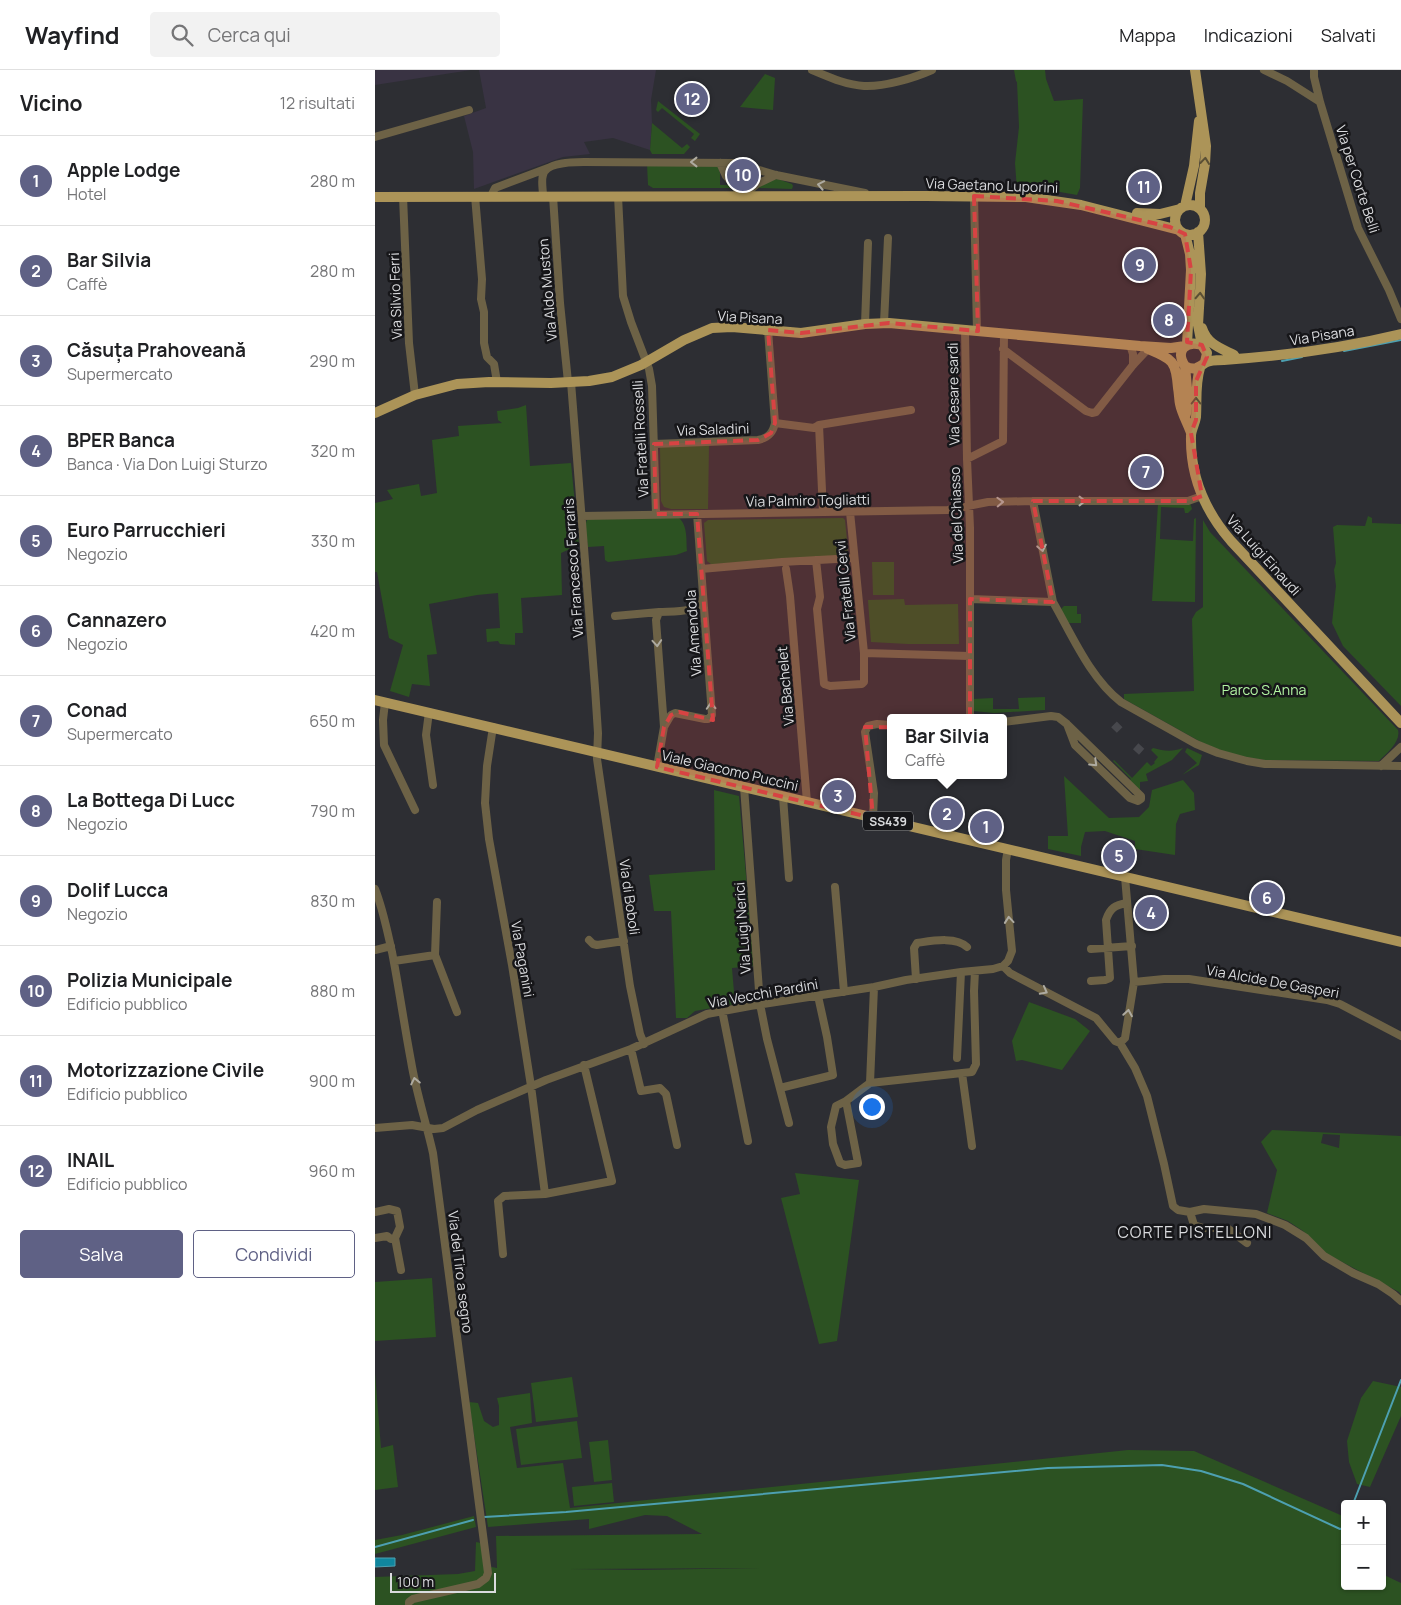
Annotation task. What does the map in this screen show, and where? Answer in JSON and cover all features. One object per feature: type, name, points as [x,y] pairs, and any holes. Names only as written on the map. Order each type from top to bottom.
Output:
[{"type":"main road","points":[[1195,70],[1206,155],[1200,209],[1204,215],[1205,222],[1203,228],[1198,232],[1201,274],[1199,332],[1207,357],[1203,365]]},
{"type":"main road","points":[[1186,420],[1187,388],[1181,351],[1186,345],[1191,270],[1190,254],[1182,232],[1175,221],[1175,217],[1182,207],[1194,166],[1201,113]]},
{"type":"main road","name":"Via Gaetano Luporini","points":[[375,197],[974,196],[1043,199],[1100,209],[1160,214],[1193,205],[1200,209]]},
{"type":"main road","name":"Via Gaetano Luporini","points":[[1100,209],[1191,235],[1198,232]]},
{"type":"main road","points":[[1199,316],[1209,342],[1234,355]]},
{"type":"main road","name":"Via Pisana","points":[[375,413],[415,395],[457,384],[570,382],[600,380],[612,377],[646,362],[684,340],[712,328],[732,327],[801,333],[884,323],[1139,346],[1171,348],[1193,343],[1219,352],[1246,357],[1265,357],[1330,348],[1401,334]]},
{"type":"main road","points":[[1139,346],[1165,356],[1175,365],[1180,403],[1191,433]]},
{"type":"main road","name":"Via Pisana","points":[[1139,346],[1163,351],[1193,369],[1203,365],[1246,357]]},
{"type":"main road","name":"Via Luigi Einaudi","points":[[1203,365],[1196,381],[1195,420],[1191,433],[1193,465],[1201,496],[1215,521],[1231,542],[1401,723]]},
{"type":"main road","name":"Viale Giacomo Puccini","points":[[380,701],[1401,942]]},
{"type":"street","points":[[812,70],[845,82],[864,86],[899,80],[933,70]]},
{"type":"street","points":[[1264,70],[1287,81],[1320,102]]},
{"type":"street","name":"Via per Corte Belli","points":[[1314,70],[1315,84],[1320,102],[1358,228],[1389,290],[1401,319]]},
{"type":"street","points":[[375,137],[469,110]]},
{"type":"street","name":"Via Gaetano Luporini","points":[[491,196],[495,188],[548,168],[567,163],[584,162],[735,163],[776,175],[881,196]]},
{"type":"street","points":[[720,163],[726,176],[743,196],[757,184],[776,175]]},
{"type":"street","points":[[548,168],[542,176],[548,196]]},
{"type":"street","points":[[795,179],[803,184],[803,196]]},
{"type":"street","name":"Via Silvio Ferri","points":[[403,196],[409,343],[415,395]]},
{"type":"street","points":[[475,196],[482,279],[481,299],[484,312],[484,343],[487,357],[494,364],[497,382]]},
{"type":"street","name":"Via Aldo Muston","points":[[548,196],[570,382]]},
{"type":"street","name":"Via Fratelli Rosselli","points":[[618,196],[623,296],[649,369],[652,386],[656,514]]},
{"type":"street","points":[[974,196],[977,331]]},
{"type":"street","points":[[884,323],[888,238]]},
{"type":"street","points":[[865,324],[868,244]]},
{"type":"street","name":"Via Cesare sardi","points":[[965,329],[967,459]]},
{"type":"street","points":[[768,330],[775,423],[814,428],[819,425],[911,410]]},
{"type":"street","name":"Via del Chiasso","points":[[970,714],[970,528],[967,459],[1003,441],[1004,334]]},
{"type":"street","points":[[1133,365],[1133,354],[1139,346]]},
{"type":"street","points":[[1003,348],[1086,411],[1092,413],[1102,406],[1133,365],[1139,346]]},
{"type":"street","name":"Via Francesco Ferraris","points":[[570,382],[582,516],[598,752]]},
{"type":"street","name":"Via Saladini","points":[[654,444],[758,440],[771,433],[775,423]]},
{"type":"street","points":[[819,425],[823,512]]},
{"type":"street","name":"Via Palmiro Togliatti","points":[[582,516],[948,510],[989,502],[1033,500],[1188,501],[1201,496]]},
{"type":"street","points":[[1033,500],[1053,602],[1100,683],[1121,702],[1196,744],[1218,753],[1257,763],[1401,766]]},
{"type":"street","name":"Via Fratelli Cervi","points":[[850,512],[864,653],[969,656]]},
{"type":"street","name":"Via Amendola","points":[[661,694],[666,706],[679,712],[705,719],[712,715],[697,514]]},
{"type":"street","points":[[701,569],[854,558]]},
{"type":"street","points":[[817,560],[820,597],[817,609],[824,684],[830,686],[861,684],[864,682],[864,653]]},
{"type":"street","name":"Via Bachelet","points":[[786,569],[790,596],[807,802]]},
{"type":"street","points":[[693,609],[701,602],[704,596]]},
{"type":"street","points":[[970,599],[1053,602]]},
{"type":"street","points":[[615,616],[693,609],[700,612],[704,617]]},
{"type":"street","points":[[657,767],[664,727],[656,620],[659,612]]},
{"type":"street","points":[[380,701],[384,744],[415,810]]},
{"type":"street","points":[[429,712],[426,735],[433,785]]},
{"type":"street","points":[[664,727],[671,715],[679,712]]},
{"type":"street","points":[[1007,722],[1051,716],[1058,717],[1067,724],[1141,796],[1138,802],[1130,798],[1075,745],[1067,724]]},
{"type":"street","points":[[873,818],[873,793],[865,732],[868,726],[887,725]]},
{"type":"street","name":"Via Paganini","points":[[493,727],[487,766],[485,803],[489,839],[512,965],[531,1086],[545,1194]]},
{"type":"street","points":[[1381,766],[1401,747]]},
{"type":"street","name":"Via di Boboli","points":[[598,752],[600,786],[630,986],[640,1034],[644,1044]]},
{"type":"street","name":"Via Luigi Nerici","points":[[744,787],[760,1004],[789,1124]]},
{"type":"street","points":[[783,797],[789,878]]},
{"type":"street","points":[[1008,849],[1006,860],[1007,890],[1012,951],[1009,961],[1003,966],[1010,973],[1096,1018],[1115,1041],[1120,1043],[1135,1068],[1147,1096],[1173,1206],[1178,1210],[1190,1212],[1204,1209],[1256,1214],[1295,1230],[1325,1256],[1353,1273],[1378,1284],[1401,1301]]},
{"type":"street","points":[[1120,1043],[1125,1038],[1134,982],[1125,877]]},
{"type":"street","points":[[835,887],[844,992]]},
{"type":"street","name":"Via del Tiro a segno","points":[[375,889],[379,910],[391,946],[401,995],[410,1060],[433,1154],[488,1573],[486,1578],[478,1584],[413,1599],[409,1602],[409,1605]]},
{"type":"street","points":[[437,902],[435,955],[457,1012]]},
{"type":"street","points":[[1091,981],[1111,978],[1106,920],[1108,912],[1114,906],[1127,903]]},
{"type":"street","points":[[589,940],[597,945],[624,941]]},
{"type":"street","points":[[916,979],[914,948],[917,943],[953,941],[960,942],[967,948]]},
{"type":"street","points":[[375,950],[391,946]]},
{"type":"street","points":[[1091,949],[1132,946]]},
{"type":"street","points":[[393,961],[435,955]]},
{"type":"street","name":"Via Vecchi Pardini","points":[[375,1128],[412,1125],[427,1128],[443,1128],[477,1110],[531,1086],[644,1044],[699,1018],[722,1010],[1003,966]]},
{"type":"street","points":[[846,1101],[858,1163],[845,1165],[840,1163],[833,1144],[831,1127],[836,1106],[870,1084],[972,1072],[976,1064],[975,971]]},
{"type":"street","points":[[957,1058],[961,972]]},
{"type":"street","name":"Via Alcide De Gasperi","points":[[1134,982],[1189,979],[1327,1000],[1340,1004],[1401,1036]]},
{"type":"street","points":[[870,1084],[874,987]]},
{"type":"street","points":[[781,1088],[833,1075],[827,1037],[817,996]]},
{"type":"street","points":[[722,1010],[748,1141]]},
{"type":"street","points":[[631,1049],[641,1090],[660,1088],[666,1094],[677,1145]]},
{"type":"street","points":[[503,1254],[498,1202],[504,1196],[545,1194],[612,1181],[584,1065]]},
{"type":"street","points":[[962,1073],[973,1146]]},
{"type":"street","points":[[375,1212],[389,1209],[397,1211],[400,1227],[395,1238],[401,1270]]},
{"type":"street","points":[[1190,1212],[1194,1225],[1203,1228],[1227,1228],[1247,1243]]},
{"type":"street","points":[[375,1238],[387,1236],[395,1238]]},
{"type":"highlighted area","points":[[974,196],[1057,201],[1170,227],[1185,234],[1191,270],[1187,342],[1202,345],[1207,357],[1196,381],[1196,420],[1191,433],[1202,496],[1188,501],[1033,501],[1053,602],[970,599],[970,719],[959,728],[865,727],[873,818],[657,767],[664,727],[671,715],[679,712],[713,720],[697,514],[656,514],[654,444],[758,440],[771,433],[775,423],[768,330],[801,333],[889,323],[978,331]]},
{"type":"shaded area","points":[[375,70],[471,70],[375,85]]},
{"type":"shaded area","points":[[479,70],[656,70],[651,100],[650,150],[613,138],[584,142],[590,154],[563,157],[474,189],[473,152],[464,116],[486,108]]},
{"type":"green space","points":[[1014,70],[1045,70],[1046,79],[1054,101],[1083,99],[1080,188],[1077,195],[1060,192],[1017,190],[1015,163],[1019,127],[1017,82]]},
{"type":"green space","points":[[765,74],[775,78],[773,110],[740,107]]},
{"type":"green space","points":[[658,101],[700,134],[695,141],[691,138],[694,134],[662,108],[658,112],[656,110]]},
{"type":"green space","points":[[652,123],[682,148],[687,144],[690,147],[684,154],[652,154],[650,150]]},
{"type":"green space","points":[[647,164],[717,164],[720,173],[720,185],[732,186],[730,188],[653,188],[648,185]]},
{"type":"green space","points":[[778,179],[792,184],[792,189],[759,188],[759,186]]},
{"type":"green space","points":[[526,405],[530,466],[571,463],[579,545],[561,553],[562,595],[521,598],[523,633],[515,633],[515,645],[500,644],[498,641],[487,642],[486,629],[500,628],[498,593],[429,604],[437,654],[427,655],[430,686],[412,684],[409,697],[390,691],[403,645],[389,638],[377,572],[375,572],[375,503],[393,499],[387,490],[419,484],[421,496],[437,493],[432,440],[459,436],[458,426],[502,423],[498,420],[497,411]]},
{"type":"green space","points":[[709,445],[708,509],[671,509],[664,507],[661,501],[660,448],[662,446]]},
{"type":"green space","points":[[1190,503],[1192,509],[1188,513],[1185,513],[1184,508],[1161,507],[1160,539],[1193,541],[1194,519],[1196,518],[1195,602],[1152,601],[1158,504]]},
{"type":"green space","points":[[1368,516],[1372,518],[1372,523],[1401,524],[1401,706],[1343,646],[1332,623],[1336,586],[1333,527],[1337,525],[1365,526]]},
{"type":"green space","points":[[588,518],[679,518],[685,529],[687,551],[676,555],[608,562],[605,560],[604,546],[588,547],[586,528]]},
{"type":"green space","points":[[843,518],[845,520],[848,550],[844,555],[716,564],[711,564],[707,561],[704,523],[708,520]]},
{"type":"green space","name":"Parco S.Anna","points":[[1203,520],[1210,532],[1398,730],[1395,743],[1379,761],[1264,760],[1226,754],[1124,699],[1124,694],[1194,691],[1192,619],[1196,612],[1203,607]]},
{"type":"green space","points":[[872,562],[894,562],[894,595],[873,595]]},
{"type":"green space","points":[[904,599],[905,605],[958,604],[959,644],[871,642],[868,600]]},
{"type":"green space","points":[[1064,606],[1077,606],[1077,614],[1081,614],[1081,623],[1067,623],[1061,609]]},
{"type":"green space","points":[[1045,697],[1045,710],[994,713],[973,711],[973,699],[993,698],[993,709],[1019,709],[1018,698]]},
{"type":"green space","points":[[1153,748],[1168,751],[1183,748],[1172,760],[1146,774],[1148,781],[1140,782],[1140,793],[1128,782],[1131,779],[1113,761],[1132,778],[1147,762],[1151,766],[1155,763],[1158,757],[1151,750]]},
{"type":"green space","points":[[1187,748],[1202,755],[1199,765],[1182,775],[1197,763],[1185,752]]},
{"type":"green space","points":[[1064,776],[1109,818],[1139,817],[1149,807],[1152,790],[1183,780],[1194,793],[1195,810],[1180,814],[1176,824],[1175,855],[1135,849],[1135,841],[1105,831],[1085,832],[1081,856],[1048,849],[1048,836],[1068,836]]},
{"type":"green space","points":[[714,790],[739,796],[754,966],[732,968],[735,1004],[695,1011],[687,1018],[676,1018],[671,911],[654,911],[649,875],[715,870]]},
{"type":"green space","points":[[1029,1002],[1075,1019],[1090,1031],[1062,1070],[1022,1060],[1016,1061],[1012,1041]]},
{"type":"green space","points":[[1272,1130],[1401,1136],[1401,1295],[1399,1292],[1327,1254],[1303,1231],[1288,1221],[1267,1213],[1277,1170],[1261,1142]],"holes":[[[1323,1134],[1340,1135],[1339,1148],[1321,1143]]]},
{"type":"green space","points":[[795,1173],[859,1180],[837,1341],[819,1344],[781,1198],[800,1194]]},
{"type":"green space","points":[[432,1278],[436,1337],[375,1341],[375,1282]]},
{"type":"green space","points":[[375,1373],[381,1448],[393,1445],[398,1487],[375,1490]]},
{"type":"green space","points":[[572,1377],[578,1417],[536,1422],[531,1383]]},
{"type":"green space","points":[[1373,1381],[1401,1387],[1401,1416],[1370,1487],[1357,1484],[1349,1462],[1347,1441],[1361,1398]]},
{"type":"green space","points":[[530,1393],[532,1423],[510,1427],[517,1468],[563,1463],[570,1508],[1128,1450],[1194,1451],[1341,1515],[1341,1590],[1386,1590],[1386,1576],[1401,1583],[1401,1605],[375,1605],[375,1577],[458,1574],[475,1571],[476,1542],[481,1543],[484,1569],[497,1568],[496,1536],[702,1534],[667,1516],[645,1515],[589,1529],[589,1519],[488,1527],[469,1402],[478,1403],[484,1421],[493,1427],[499,1425],[497,1398]],"holes":[[[759,1568],[641,1570],[569,1569]]]},
{"type":"green space","points":[[577,1421],[582,1458],[521,1465],[516,1429]]},
{"type":"green space","points":[[608,1440],[612,1480],[594,1482],[589,1442]]},
{"type":"green space","points":[[612,1483],[614,1502],[574,1506],[572,1487]]},
{"type":"green space","points":[[474,1516],[476,1527],[375,1554],[375,1540],[402,1535]]},
{"type":"water","points":[[375,1558],[395,1558],[395,1566],[375,1567]]},
{"type":"waterway","points":[[1344,351],[1401,340]]},
{"type":"waterway","points":[[1282,361],[1302,357]]},
{"type":"waterway","points":[[1355,1500],[1401,1380]]},
{"type":"waterway","points":[[484,1517],[566,1512],[1048,1468],[1162,1465],[1201,1471],[1243,1484],[1341,1529]]},
{"type":"waterway","points":[[375,1547],[473,1520]]},
{"type":"tunnel","points":[[1114,730],[1122,722]]},
{"type":"tunnel","points":[[1136,752],[1144,743]]},
{"type":"place","name":"INAIL","points":[[692,99]]},
{"type":"place","name":"Polizia Municipale","points":[[743,175]]},
{"type":"place","name":"Motorizzazione Civile","points":[[1144,187]]},
{"type":"place","name":"Dolif Lucca","points":[[1140,265]]},
{"type":"place","name":"La Bottega Di Lucc","points":[[1169,320]]},
{"type":"place","name":"Conad","points":[[1146,472]]},
{"type":"place","name":"Căsuța Prahoveană","points":[[838,796]]},
{"type":"place","name":"Bar Silvia","points":[[947,814]]},
{"type":"place","name":"Apple Lodge","points":[[986,827]]},
{"type":"place","name":"Euro Parrucchieri","points":[[1119,856]]},
{"type":"place","name":"Cannazero","points":[[1267,898]]},
{"type":"place","name":"BPER Banca","points":[[1151,913]]},
{"type":"district","name":"CORTE PISTELLONI","points":[[1195,1232]]}]
